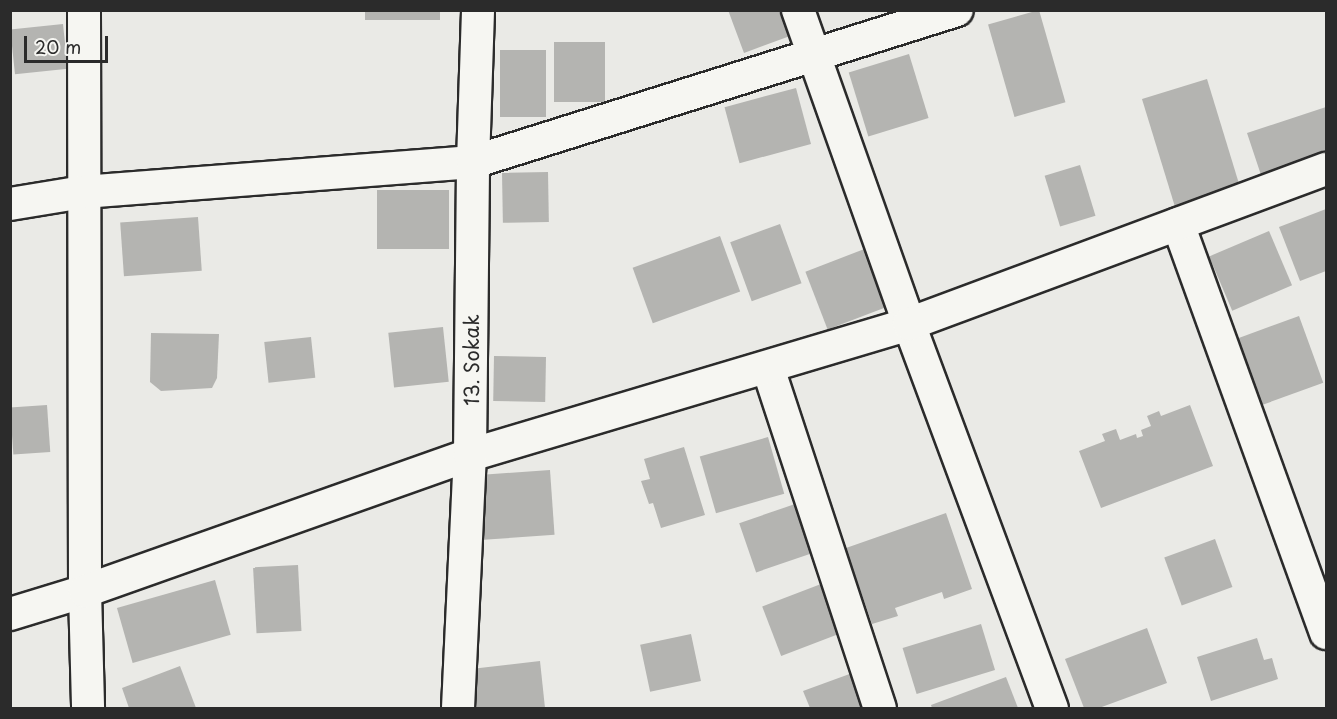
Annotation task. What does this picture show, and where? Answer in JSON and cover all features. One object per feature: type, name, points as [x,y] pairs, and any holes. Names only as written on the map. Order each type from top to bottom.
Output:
[{"type":"street","points":[[84,10],[85,591],[88,708]]},
{"type":"street","name":"13. Sokak","points":[[458,708],[470,455],[473,162],[478,10]]},
{"type":"street","points":[[798,10],[909,324],[1052,708]]},
{"type":"street","points":[[10,204],[83,192],[473,162],[957,10]]},
{"type":"street","points":[[10,614],[85,591],[470,455],[768,368],[909,324],[1326,169]]},
{"type":"street","points":[[1178,224],[1326,633]]},
{"type":"street","points":[[768,368],[880,708]]},
{"type":"building","points":[[365,10],[440,10],[440,20],[365,20]]},
{"type":"building","points":[[728,10],[781,10],[790,36],[744,53]]},
{"type":"building","points":[[1039,10],[1065,102],[1015,117],[988,25]]},
{"type":"building","points":[[63,24],[68,69],[15,74],[10,30]]},
{"type":"building","points":[[554,42],[605,42],[605,102],[554,102]]},
{"type":"building","points":[[500,50],[546,50],[546,117],[500,117]]},
{"type":"building","points":[[909,54],[929,118],[868,136],[849,72]]},
{"type":"building","points":[[1207,79],[1241,190],[1176,210],[1142,99]]},
{"type":"building","points":[[796,88],[811,144],[740,163],[725,107]]},
{"type":"building","points":[[1326,107],[1326,154],[1261,175],[1247,133]]},
{"type":"building","points":[[1080,165],[1095,216],[1060,227],[1045,176]]},
{"type":"building","points":[[548,172],[549,222],[503,223],[502,173]]},
{"type":"building","points":[[377,190],[449,190],[449,249],[377,249]]},
{"type":"building","points":[[1326,209],[1326,271],[1300,281],[1279,227]]},
{"type":"building","points":[[198,217],[202,271],[124,276],[120,222]]},
{"type":"building","points":[[780,224],[802,283],[752,301],[730,242]]},
{"type":"building","points":[[1269,231],[1292,285],[1232,311],[1209,256]]},
{"type":"building","points":[[720,236],[740,291],[653,323],[633,268]]},
{"type":"building","points":[[867,248],[889,306],[828,330],[805,272]]},
{"type":"building","points":[[1299,316],[1323,383],[1256,407],[1231,341]]},
{"type":"building","points":[[443,327],[449,382],[394,387],[388,333]]},
{"type":"building","points":[[151,333],[219,334],[217,378],[212,388],[161,391],[150,382]]},
{"type":"building","points":[[311,337],[315,378],[269,383],[264,342]]},
{"type":"building","points":[[494,356],[546,357],[545,402],[493,401]]},
{"type":"building","points":[[47,405],[50,452],[13,454],[10,408]]},
{"type":"building","points":[[1190,405],[1213,466],[1101,508],[1079,451],[1105,441],[1102,434],[1116,429],[1120,440],[1136,434],[1137,438],[1143,436],[1141,430],[1151,426],[1147,416],[1159,411],[1161,416]]},
{"type":"building","points":[[768,437],[784,494],[716,513],[700,457]]},
{"type":"building","points":[[684,447],[705,515],[661,528],[653,503],[649,504],[641,481],[650,479],[644,459]]},
{"type":"building","points":[[550,470],[555,535],[484,540],[479,475]]},
{"type":"building","points":[[795,504],[812,553],[756,572],[739,523]]},
{"type":"building","points":[[946,513],[972,589],[944,599],[942,592],[895,608],[898,616],[872,624],[846,548]]},
{"type":"building","points":[[1215,539],[1232,587],[1182,605],[1164,557]]},
{"type":"building","points":[[298,565],[301,631],[257,633],[253,567]]},
{"type":"building","points":[[215,580],[231,635],[133,663],[117,608]]},
{"type":"building","points":[[821,584],[840,633],[781,656],[762,607]]},
{"type":"building","points":[[981,624],[995,670],[917,694],[903,648]]},
{"type":"building","points":[[1147,628],[1167,683],[1099,708],[1084,708],[1065,659]]},
{"type":"building","points":[[691,634],[701,681],[650,692],[640,645]]},
{"type":"building","points":[[1257,638],[1264,660],[1272,658],[1278,679],[1211,701],[1197,657]]},
{"type":"building","points":[[540,661],[545,708],[475,708],[471,669]]},
{"type":"building","points":[[180,666],[196,708],[129,708],[122,688]]},
{"type":"building","points":[[855,672],[868,708],[810,708],[803,691]]},
{"type":"building","points":[[1006,677],[1018,708],[932,708],[931,705]]}]
